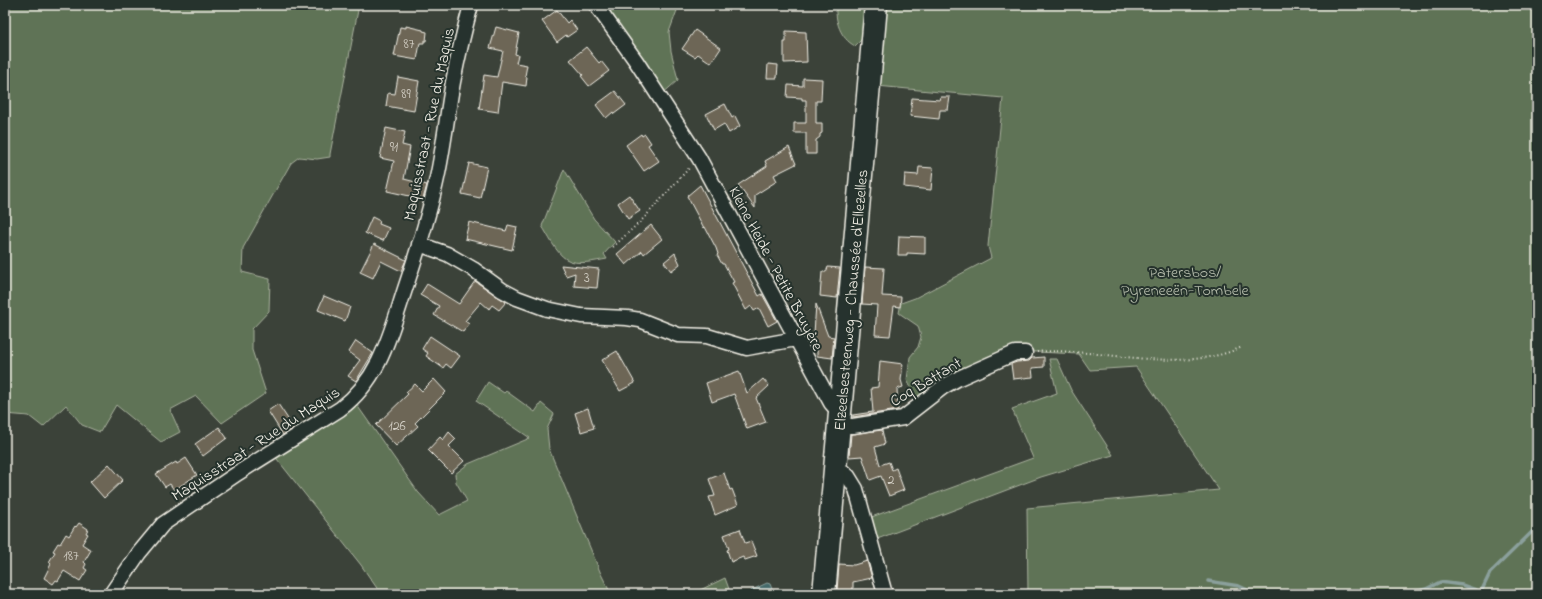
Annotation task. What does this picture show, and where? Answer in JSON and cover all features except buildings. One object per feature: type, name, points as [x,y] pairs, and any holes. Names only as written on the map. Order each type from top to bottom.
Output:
[{"type":"main road","name":"Elzeelsesteenweg - Chaussée d'Ellezelles","points":[[824,594],[876,5]]},
{"type":"street","name":"Maquisstraat - Rue du Maquis","points":[[111,594],[139,552],[163,524],[249,466],[340,409],[363,388],[375,371],[388,341],[419,244],[437,179],[453,82],[471,5]]},
{"type":"street","name":"Kleine Heide - Petite Bruyère","points":[[596,5],[636,61],[699,158],[840,420]]},
{"type":"street","points":[[419,244],[447,254],[517,298],[547,309],[581,316],[640,320],[678,335],[707,336],[747,348],[796,339]]},
{"type":"street","name":"Coq Battant","points":[[840,420],[853,426],[903,418],[943,387],[954,381],[1010,355],[1025,353]]},
{"type":"street","points":[[835,465],[848,476],[856,489],[886,594]]},
{"type":"path","points":[[613,247],[644,218],[699,158]]},
{"type":"path","points":[[1025,353],[1058,351],[1132,358],[1198,359],[1223,354],[1242,347]]},
{"type":"green space","points":[[5,5],[359,5],[330,157],[317,159],[299,157],[291,163],[243,248],[242,272],[270,279],[269,311],[252,329],[252,350],[266,393],[222,423],[196,396],[170,410],[180,432],[161,442],[116,405],[100,432],[82,425],[66,405],[43,427],[29,416],[5,414]]},
{"type":"green space","points":[[607,5],[679,5],[669,32],[671,51],[678,80],[661,95],[603,10]]},
{"type":"green space","points":[[836,5],[867,5],[863,38],[855,46],[842,34],[836,17]]},
{"type":"green space","name":"Patersbos/ Pyreneeën-Tombele","points":[[885,5],[1537,5],[1537,594],[1028,594],[1027,508],[1219,490],[1136,367],[1090,370],[1079,354],[1016,351],[914,406],[913,392],[907,380],[910,357],[918,347],[921,337],[918,326],[899,313],[901,303],[915,298],[991,258],[988,246],[1003,98],[877,86]]},
{"type":"green space","points":[[564,169],[594,219],[615,242],[604,254],[607,259],[581,263],[566,259],[556,248],[542,226]]},
{"type":"green space","points":[[1049,359],[1057,359],[1071,390],[1113,455],[1041,477],[872,541],[866,519],[1033,458],[1012,409],[1057,393]]},
{"type":"green space","points":[[488,382],[504,393],[506,391],[535,412],[541,403],[554,414],[547,429],[549,449],[601,574],[611,594],[381,594],[361,565],[273,454],[354,401],[418,492],[439,515],[467,501],[456,482],[455,474],[468,464],[530,438],[476,401]]},
{"type":"green space","points":[[725,578],[729,589],[720,594],[692,594]]},
{"type":"water","points":[[767,583],[770,584],[772,589],[771,594],[749,594],[752,590]]},
{"type":"waterway","points":[[1409,594],[1426,589],[1440,582],[1462,585],[1481,592],[1490,573],[1537,527]]},
{"type":"waterway","points":[[1208,581],[1239,586],[1256,594]]}]
